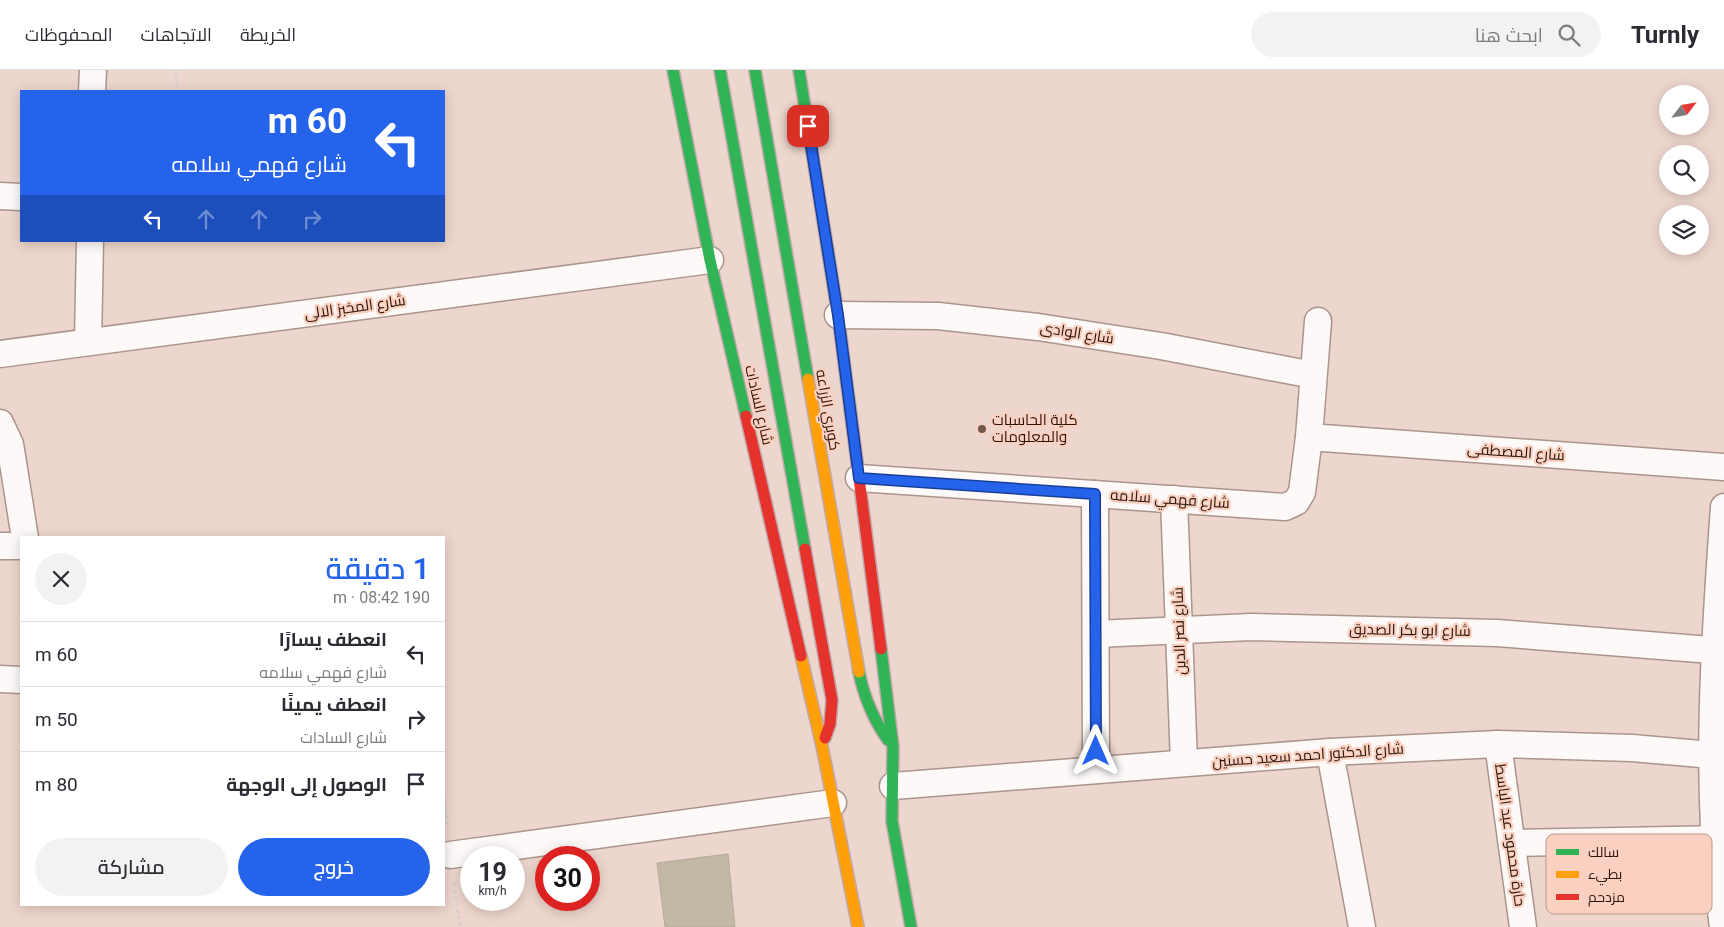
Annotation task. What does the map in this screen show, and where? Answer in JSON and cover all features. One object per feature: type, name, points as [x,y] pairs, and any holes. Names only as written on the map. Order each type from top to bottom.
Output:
[{"type":"highway","name":"شارع السادات","points":[[673,70],[710,260],[822,746],[858,927]]},
{"type":"highway","points":[[720,70],[832,700],[830,724],[822,746]]},
{"type":"highway","name":"كوبري الزراعه","points":[[755,70],[863,694],[875,722],[893,747]]},
{"type":"highway","points":[[799,70],[838,315],[893,747],[892,822],[911,927]]},
{"type":"street","points":[[92,90],[93,70]]},
{"type":"street","points":[[0,196],[20,197]]},
{"type":"street","points":[[88,342],[90,242]]},
{"type":"street","name":"شارع المخبز الالى","points":[[0,354],[710,260]]},
{"type":"street","name":"شارع الوادى","points":[[838,315],[938,316],[1038,326],[1162,346],[1313,375]]},
{"type":"street","name":"شارع فهمي سلامه","points":[[859,478],[1285,507],[1291,505],[1296,502],[1302,492],[1309,436],[1318,321]]},
{"type":"street","points":[[0,422],[10,444],[25,536]]},
{"type":"street","name":"شارع المصطفى","points":[[1309,436],[1724,467]]},
{"type":"street","points":[[1095,494],[1096,770]]},
{"type":"street","name":"شارع نصر الدين","points":[[1174,500],[1184,763]]},
{"type":"street","points":[[1723,927],[1717,880],[1719,839],[1719,651],[1724,507]]},
{"type":"street","points":[[0,546],[20,546]]},
{"type":"street","name":"شارع ابو بكر الصديق","points":[[1096,634],[1251,627],[1497,632],[1719,651]]},
{"type":"street","points":[[0,679],[20,680]]},
{"type":"street","name":"شارع الدكتور احمد سعيد حسنين","points":[[893,786],[1330,752],[1498,744],[1632,748],[1719,755]]},
{"type":"street","name":"حارة محمود عبد الباسط","points":[[1498,744],[1523,927]]},
{"type":"street","points":[[1330,752],[1362,927]]},
{"type":"street","points":[[450,856],[833,803]]},
{"type":"street","points":[[1512,843],[1546,842]]},
{"type":"path","points":[[176,70],[177,90]]},
{"type":"path","points":[[445,800],[450,856],[460,927]]},
{"type":"building","points":[[728,854],[735,927],[665,927],[657,863]]},
{"type":"traffic: fast","points":[[673,70],[710,260],[746,416]]},
{"type":"traffic: fast","points":[[720,70],[805,549]]},
{"type":"traffic: fast","points":[[755,70],[808,379]]},
{"type":"traffic: fast","points":[[799,70],[838,315],[850,408]]},
{"type":"traffic: fast","points":[[881,649],[893,747],[892,821],[911,927]]},
{"type":"traffic: fast","points":[[859,672],[870,708],[888,740]]},
{"type":"traffic: slow","points":[[808,379],[859,672]]},
{"type":"traffic: slow","points":[[801,656],[822,746],[858,927]]},
{"type":"traffic: jam","points":[[850,408],[881,649]]},
{"type":"traffic: jam","points":[[746,416],[801,656]]},
{"type":"traffic: jam","points":[[805,549],[832,700],[830,724],[825,738]]},
{"type":"place","name":"كلية الحاسبات والمعلومات","points":[[982,429]]},
{"type":"route","points":[[808,126],[838,315],[859,478],[1095,494],[1096,751]]}]
